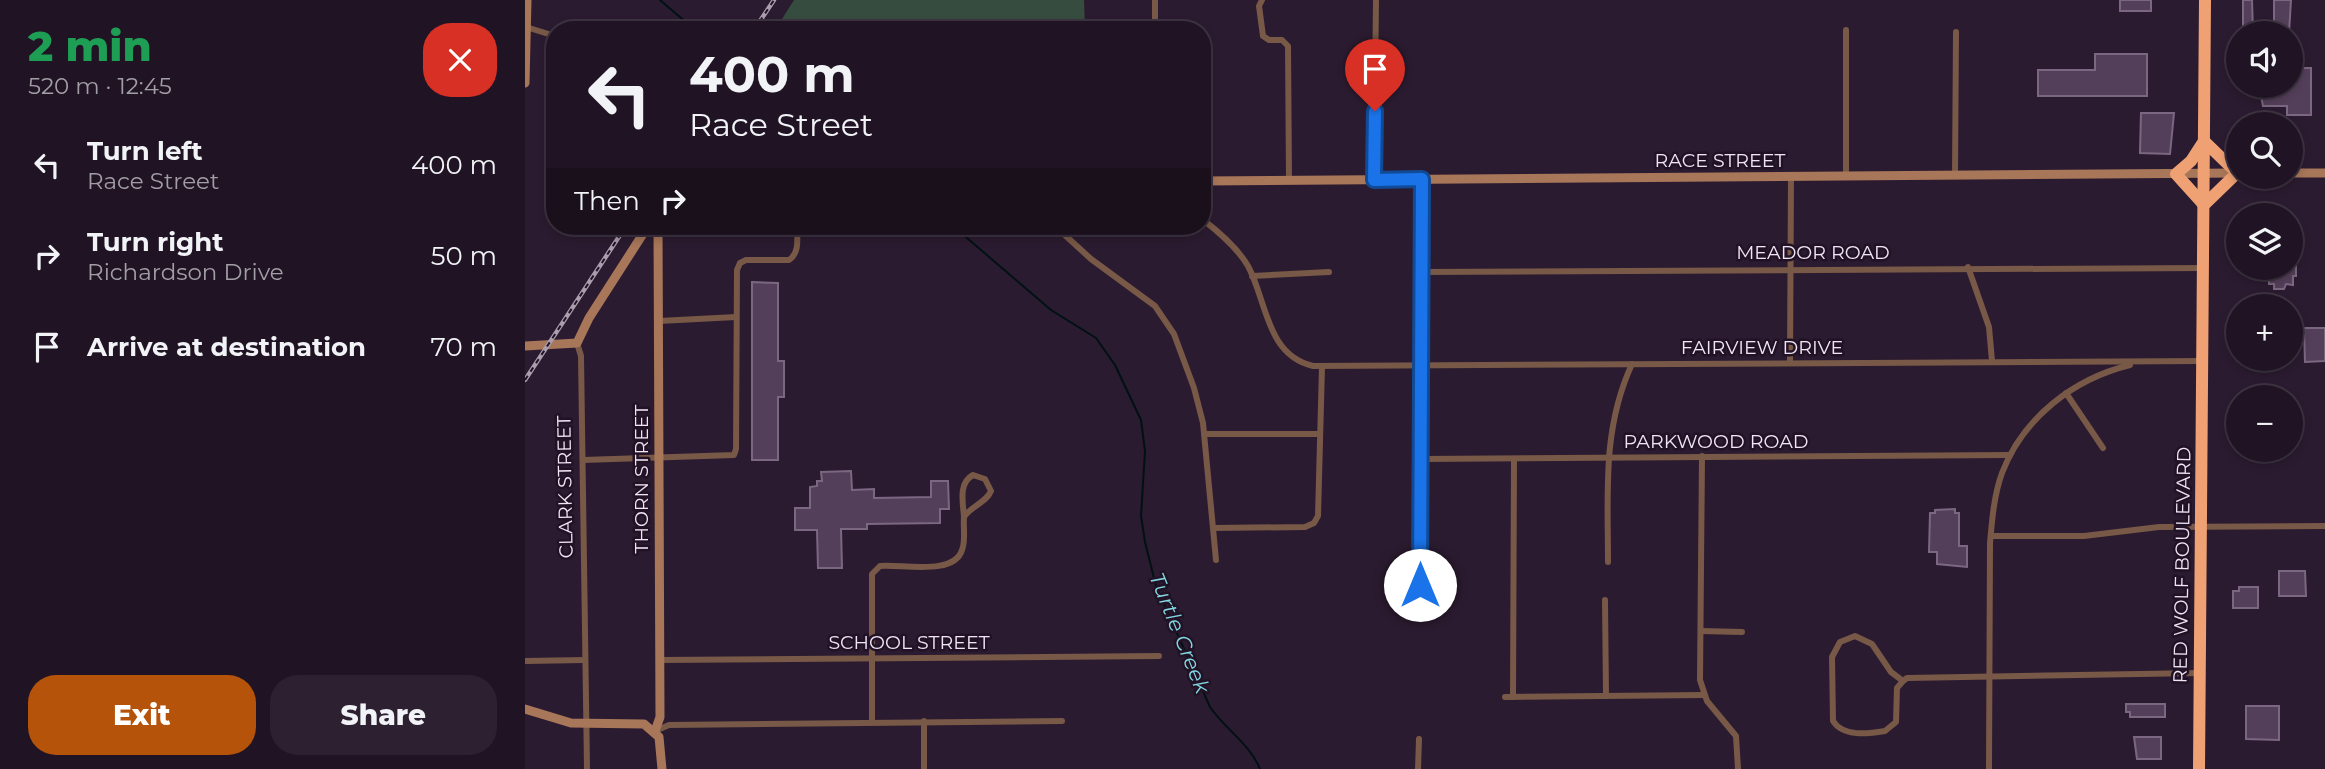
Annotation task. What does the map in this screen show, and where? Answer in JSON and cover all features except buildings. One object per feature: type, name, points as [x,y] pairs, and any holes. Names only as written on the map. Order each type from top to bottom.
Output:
[{"type":"highway","points":[[2204,268],[2205,0]]},
{"type":"highway","points":[[2204,141],[2226,162]]},
{"type":"highway","points":[[2204,141],[2191,161],[2176,174],[2204,205]]},
{"type":"highway","points":[[2204,205],[2226,184]]},
{"type":"highway","name":"RED WOLF BOULEVARD","points":[[2199,769],[2204,268]]},
{"type":"street","points":[[525,83],[526,0]]},
{"type":"street","points":[[1155,0],[1155,21]]},
{"type":"street","points":[[1262,0],[1259,6],[1263,36],[1269,40],[1282,40],[1288,46],[1289,180]]},
{"type":"street","points":[[1374,180],[1376,0]]},
{"type":"street","points":[[526,27],[546,33]]},
{"type":"street","points":[[1846,30],[1846,176]]},
{"type":"street","points":[[1955,175],[1957,32]]},
{"type":"street","name":"RACE STREET","points":[[1211,181],[2226,173]]},
{"type":"street","points":[[2303,173],[2325,173]]},
{"type":"street","points":[[1790,363],[1791,177]]},
{"type":"street","points":[[1420,585],[1422,179]]},
{"type":"street","points":[[1211,228],[1244,259],[1280,346],[1303,363],[1322,367],[1318,516],[1314,523],[1305,527],[1214,527]]},
{"type":"street","points":[[525,345],[577,343],[589,317],[642,235]]},
{"type":"street","name":"THORN STREET","points":[[658,235],[660,717],[655,731],[661,743],[662,769]]},
{"type":"street","points":[[583,460],[729,457],[735,453],[737,270],[740,263],[746,260],[789,260],[796,251],[797,235]]},
{"type":"street","points":[[1065,235],[1091,259],[1140,294],[1162,315],[1177,341],[1194,388],[1204,435],[1216,560]]},
{"type":"street","points":[[1968,267],[1989,327],[1992,361]]},
{"type":"street","name":"MEADOR ROAD","points":[[1422,272],[1968,267],[2204,268]]},
{"type":"street","points":[[1252,276],[1329,272]]},
{"type":"street","points":[[659,321],[736,317]]},
{"type":"street","name":"CLARK STREET","points":[[577,343],[581,356],[587,769]]},
{"type":"street","name":"FAIRVIEW DRIVE","points":[[1322,367],[2203,361]]},
{"type":"street","points":[[1989,769],[1991,537],[2000,482],[2010,455],[2037,419],[2066,393],[2103,373],[2138,362]]},
{"type":"street","points":[[1608,562],[1609,458],[1615,406],[1632,364]]},
{"type":"street","points":[[2066,393],[2103,448]]},
{"type":"street","points":[[1204,435],[1320,434]]},
{"type":"street","name":"PARKWOOD ROAD","points":[[1421,459],[2010,455]]},
{"type":"street","points":[[1702,457],[1700,680],[1704,695],[1736,736],[1738,769]]},
{"type":"street","points":[[1514,458],[1509,697],[1704,695]]},
{"type":"street","points":[[872,722],[871,576],[876,569],[884,566],[943,566],[956,561],[963,547],[963,487],[966,479],[973,475],[981,476],[988,482],[989,495],[971,508],[964,517]]},
{"type":"street","points":[[1991,537],[2084,536],[2140,527],[2325,526]]},
{"type":"street","points":[[1605,600],[1607,696]]},
{"type":"street","points":[[1701,631],[1742,632]]},
{"type":"street","points":[[1903,681],[1891,672],[1870,642],[1855,636],[1842,640],[1832,657],[1832,718],[1835,725],[1847,732],[1881,732],[1892,728],[1897,718],[1896,688],[1907,678],[2200,674]]},
{"type":"street","name":"SCHOOL STREET","points":[[659,660],[1159,656]]},
{"type":"street","points":[[525,661],[585,660]]},
{"type":"street","points":[[525,709],[560,721],[586,725],[638,723],[655,731],[669,725],[1062,721]]},
{"type":"street","points":[[924,721],[924,769]]},
{"type":"street","points":[[1418,769],[1419,739]]},
{"type":"green space","points":[[794,0],[1084,0],[1085,21],[781,21]]},
{"type":"waterway","name":"Turtle Creek","points":[[660,0],[684,21]]},
{"type":"waterway","name":"Turtle Creek","points":[[964,235],[1051,310],[1096,338],[1115,365],[1141,420],[1145,451],[1141,516],[1156,586],[1210,707],[1244,744],[1260,769]]},
{"type":"railway","points":[[760,21],[774,0]]},
{"type":"railway","points":[[525,380],[620,235]]},
{"type":"route","points":[[1375,111],[1374,180],[1422,179],[1420,585]]}]
